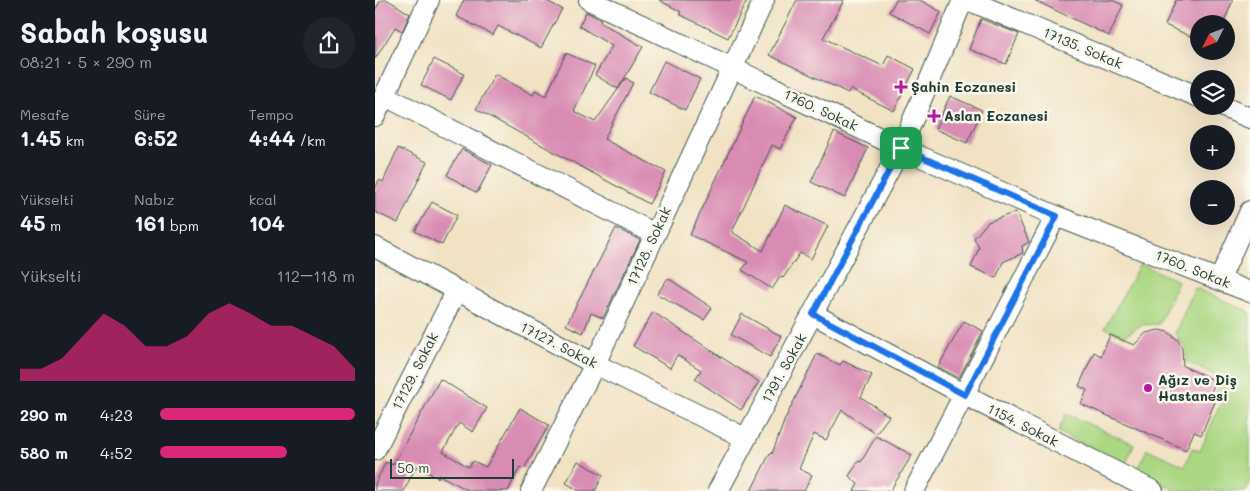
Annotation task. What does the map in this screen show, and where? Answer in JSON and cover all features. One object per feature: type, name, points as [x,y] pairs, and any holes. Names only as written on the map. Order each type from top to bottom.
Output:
[{"type":"street","points":[[375,116],[429,0]]},
{"type":"street","name":"1760. Sokak","points":[[589,0],[901,148],[1057,216],[1250,292]]},
{"type":"street","name":"17128. Sokak","points":[[531,491],[595,364],[764,0]]},
{"type":"street","name":"1791. Sokak","points":[[718,491],[901,148],[963,0]]},
{"type":"street","name":"17135. Sokak","points":[[968,0],[1190,93]]},
{"type":"street","points":[[385,96],[655,234]]},
{"type":"street","points":[[1235,112],[1250,118]]},
{"type":"street","points":[[1220,279],[1250,211]]},
{"type":"street","points":[[914,491],[1057,216]]},
{"type":"street","name":"17127. Sokak","points":[[375,247],[456,292],[595,364],[745,438]]},
{"type":"street","name":"17129. Sokak","points":[[375,450],[456,292]]},
{"type":"street","name":"1154. Sokak","points":[[813,314],[965,395],[1153,491]]},
{"type":"green space","points":[[1140,264],[1178,281],[1159,324],[1141,325],[1124,336],[1105,328]]},
{"type":"green space","points":[[1195,288],[1250,312],[1250,483],[1246,491],[1177,491],[1137,471],[1147,449],[1185,466],[1192,448],[1200,451],[1222,400],[1215,396],[1222,378],[1187,363],[1185,348],[1175,333]]},
{"type":"green space","points":[[1066,414],[1134,444],[1125,465],[1058,432]]},
{"type":"building","points":[[381,0],[388,0],[410,14],[402,31],[395,27],[375,59],[375,10]]},
{"type":"building","points":[[464,0],[545,0],[562,9],[541,48],[498,26],[493,35],[456,16]]},
{"type":"building","points":[[659,0],[747,0],[728,38],[679,14],[681,12]]},
{"type":"building","points":[[797,0],[844,0],[823,38],[883,66],[888,55],[915,69],[894,111],[850,89],[848,93],[769,55]]},
{"type":"building","points":[[896,0],[920,0],[941,12],[930,34],[889,12]]},
{"type":"building","points":[[1034,0],[1112,0],[1123,5],[1109,36]]},
{"type":"building","points":[[1176,0],[1233,0],[1227,15],[1190,15],[1190,36],[1165,25]]},
{"type":"building","points":[[586,12],[601,19],[600,22],[643,47],[618,89],[595,75],[612,46],[579,26]]},
{"type":"building","points":[[981,19],[1019,34],[1006,64],[969,49]]},
{"type":"building","points":[[566,53],[595,66],[574,111],[595,122],[626,78],[633,83],[604,139],[666,172],[649,204],[476,109],[495,74],[533,95],[535,90],[546,96]]},
{"type":"building","points":[[434,59],[464,74],[451,100],[421,85]]},
{"type":"building","points":[[664,61],[700,79],[685,110],[649,92]]},
{"type":"building","points":[[755,96],[797,117],[780,149],[772,145],[732,232],[763,251],[785,205],[828,226],[811,259],[800,253],[783,278],[780,277],[772,289],[742,270],[748,262],[690,235]]},
{"type":"building","points":[[950,96],[982,110],[967,143],[935,129]]},
{"type":"building","points":[[834,132],[868,148],[845,198],[811,182]]},
{"type":"building","points":[[398,148],[427,162],[398,223],[375,212],[375,189],[379,180],[383,182]]},
{"type":"building","points":[[462,149],[492,165],[477,193],[447,175]]},
{"type":"building","points":[[432,202],[457,215],[442,245],[415,231]]},
{"type":"building","points":[[1016,212],[1029,242],[1022,246],[1023,253],[1003,262],[996,278],[971,267],[979,248],[974,238],[988,222]]},
{"type":"building","points":[[616,228],[640,240],[603,318],[591,313],[583,333],[566,325]]},
{"type":"building","points":[[668,278],[712,308],[704,320],[657,294]]},
{"type":"building","points":[[653,312],[759,382],[741,410],[695,379],[701,370],[677,355],[670,368],[633,346]]},
{"type":"building","points":[[742,314],[781,336],[770,357],[731,335]]},
{"type":"building","points":[[964,321],[983,331],[959,378],[938,367]]},
{"type":"building","name":"Ağız ve Diş Hastanesi","points":[[1159,330],[1168,332],[1178,340],[1182,348],[1183,366],[1216,381],[1208,398],[1215,402],[1201,435],[1194,432],[1186,450],[1081,404],[1087,390],[1079,386],[1094,352],[1101,356],[1110,335],[1134,345],[1146,333]]},
{"type":"building","points":[[817,354],[840,365],[843,361],[872,375],[861,397],[889,416],[876,434],[842,410],[826,440],[814,434],[799,469],[812,475],[804,491],[751,491],[770,453],[772,454],[785,419]]},
{"type":"building","points":[[440,379],[487,408],[473,432],[459,423],[443,452],[469,467],[473,461],[486,467],[520,408],[549,425],[524,469],[520,467],[508,491],[470,491],[439,475],[438,478],[416,466],[404,491],[375,491],[375,484],[386,462],[393,465]]},
{"type":"building","points":[[876,436],[912,455],[890,491],[854,491],[858,484],[849,476],[859,461],[861,462]]},
{"type":"building","points":[[578,461],[603,475],[595,491],[580,491],[566,483]]},
{"type":"place","name":"Şahin Eczanesi","points":[[901,87]]},
{"type":"place","name":"Aslan Eczanesi","points":[[934,116]]},
{"type":"place","name":"Ağız ve Diş Hastanesi","points":[[1148,388]]},
{"type":"route","points":[[901,148],[1057,216],[965,395],[813,314],[901,148]]}]
